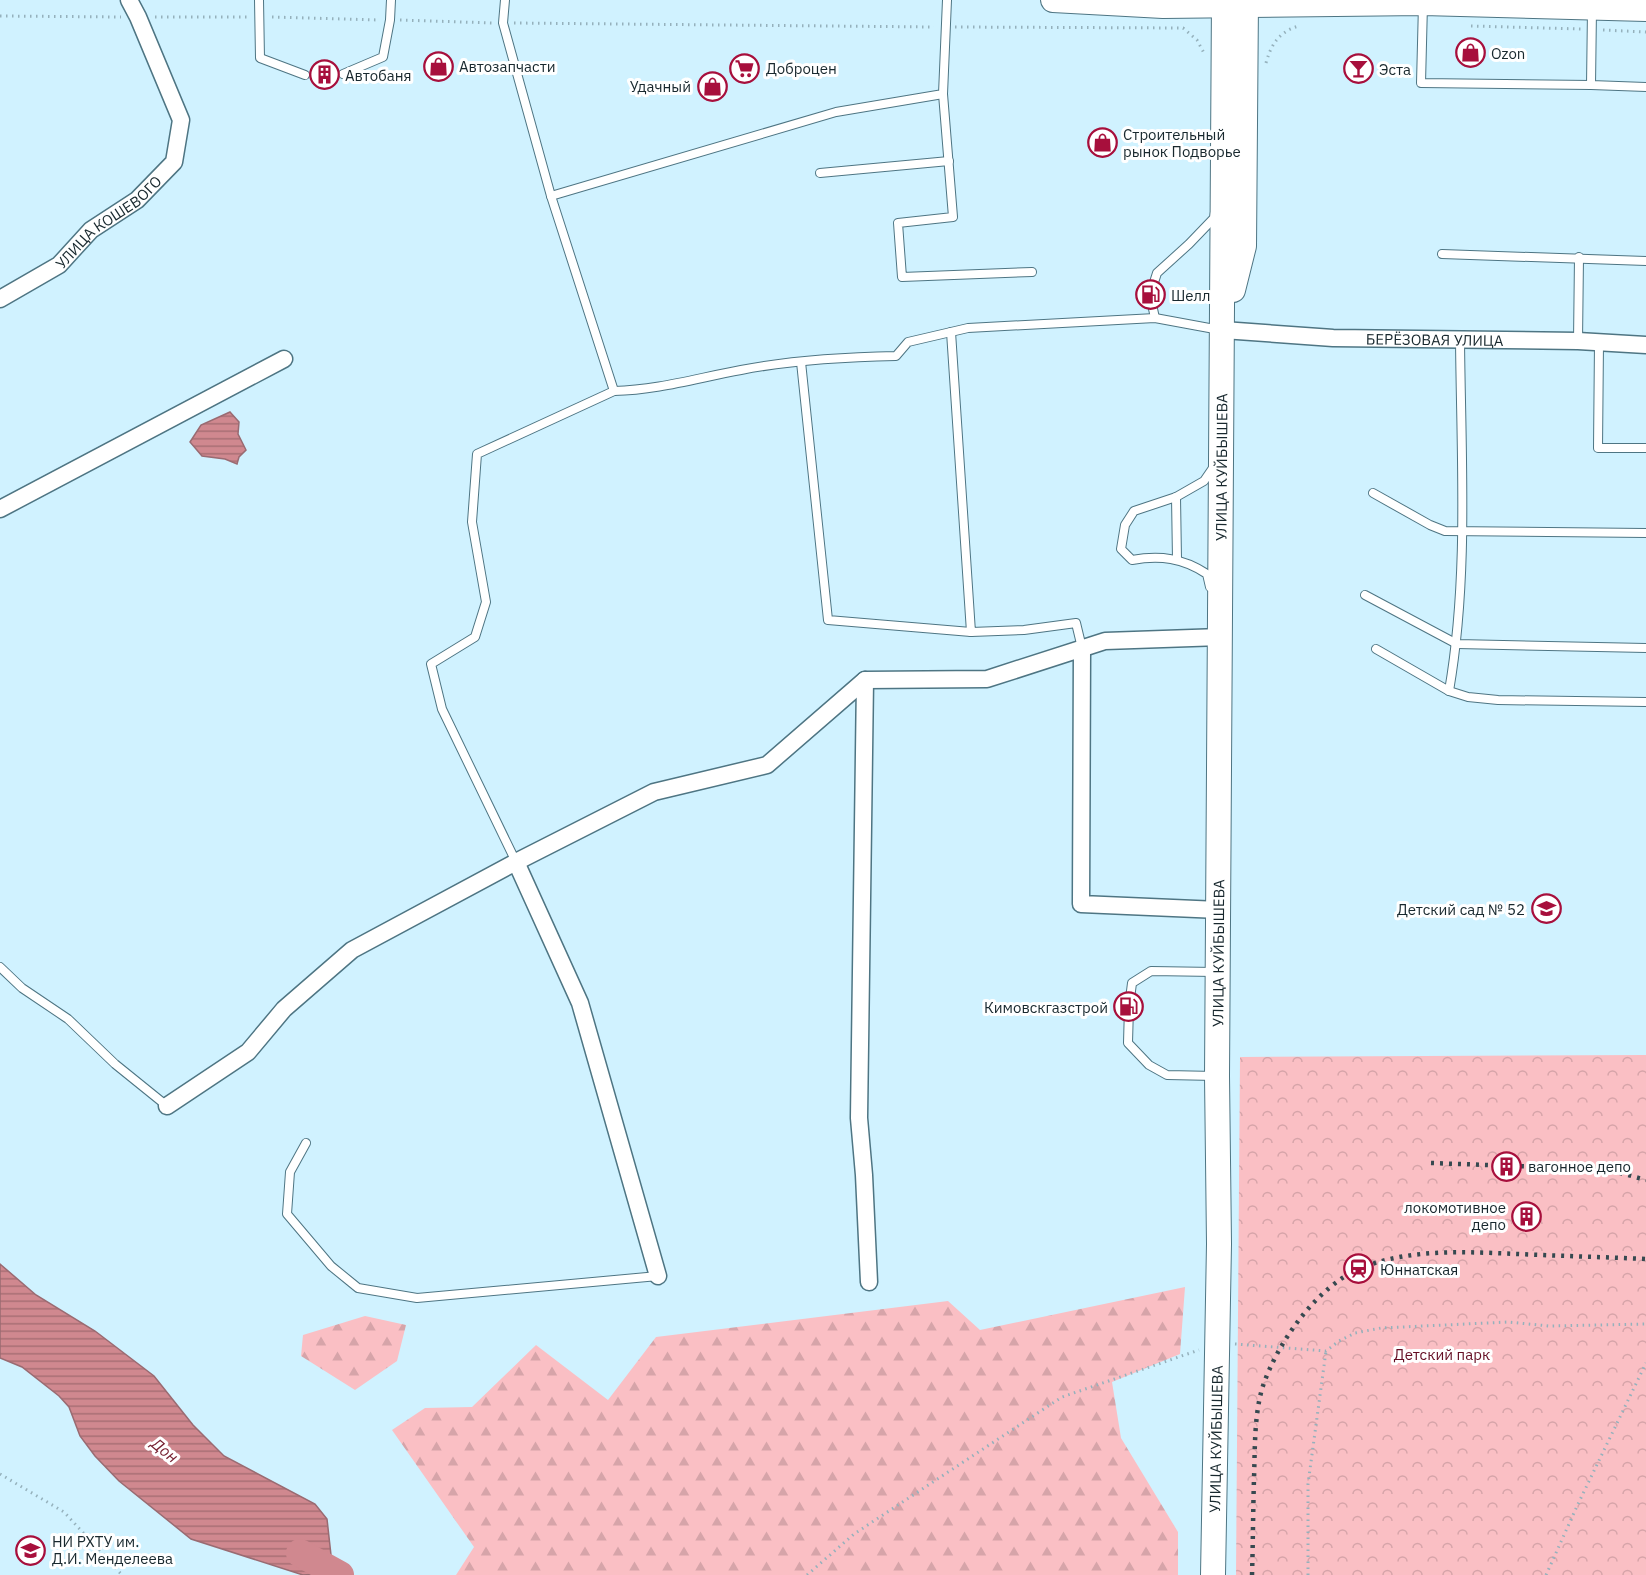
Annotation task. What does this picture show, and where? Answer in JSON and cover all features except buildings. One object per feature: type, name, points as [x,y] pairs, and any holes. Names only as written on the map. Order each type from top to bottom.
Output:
[{"type":"main road","points":[[1053,0],[1163,6],[1235,3],[1412,2],[1586,11],[1646,9]]},
{"type":"main road","points":[[1223,330],[1224,183],[1235,3]]},
{"type":"main road","points":[[1223,330],[1244,246],[1235,3]]},
{"type":"main road","name":"УЛИЦА КУЙБЫШЕВА","points":[[1213,1575],[1218,1343],[1217,1076],[1223,330]]},
{"type":"street","points":[[129,0],[138,17]]},
{"type":"street","name":"УЛИЦА КОШЕВОГО","points":[[0,299],[58,265],[91,230],[136,200],[174,162],[181,120],[138,17]]},
{"type":"street","name":"БЕРЁЗОВАЯ УЛИЦА","points":[[1223,330],[1333,338],[1578,341],[1646,345]]},
{"type":"street","points":[[0,509],[284,359]]},
{"type":"street","points":[[167,1106],[248,1052],[284,1009],[352,950],[516,862],[654,792],[767,765],[865,680],[987,679],[1105,641],[1221,637]]},
{"type":"street","points":[[1082,648],[1081,904],[1219,910]]},
{"type":"street","points":[[865,680],[859,1118],[869,1282]]},
{"type":"street","points":[[516,862],[580,1004],[658,1276]]},
{"type":"lane","points":[[259,0],[260,58],[305,75]]},
{"type":"lane","points":[[343,74],[383,57],[391,0]]},
{"type":"lane","points":[[505,0],[503,23],[551,196],[614,391]]},
{"type":"lane","points":[[946,0],[943,94],[953,217],[897,223],[902,277],[1032,272]]},
{"type":"lane","points":[[1412,2],[1421,83],[1646,87]]},
{"type":"lane","points":[[1586,11],[1591,85]]},
{"type":"lane","points":[[551,196],[836,112],[943,94]]},
{"type":"lane","points":[[820,173],[949,160]]},
{"type":"lane","points":[[1155,318],[1150,295],[1157,273],[1214,218],[1224,183]]},
{"type":"lane","points":[[1442,254],[1646,261]]},
{"type":"lane","points":[[1578,341],[1579,257]]},
{"type":"lane","points":[[516,862],[442,709],[430,664],[475,637],[486,602],[472,522],[477,454],[614,391],[644,390],[742,370],[837,357],[896,356],[908,342],[968,328],[1155,318],[1223,330]]},
{"type":"lane","points":[[951,332],[971,633]]},
{"type":"lane","points":[[1449,691],[1457,644],[1461,531],[1460,339]]},
{"type":"lane","points":[[1599,343],[1598,448],[1646,448]]},
{"type":"lane","points":[[801,362],[828,620],[971,633],[1024,630],[1076,623],[1082,648]]},
{"type":"lane","points":[[1221,637],[1207,574],[1194,565],[1172,558],[1132,560],[1121,549],[1125,525],[1134,511],[1176,497],[1204,481],[1222,455]]},
{"type":"lane","points":[[1373,493],[1445,531],[1646,533]]},
{"type":"lane","points":[[1176,497],[1177,559]]},
{"type":"lane","points":[[1365,595],[1457,644],[1646,648]]},
{"type":"lane","points":[[1376,649],[1449,691],[1468,697],[1497,700],[1646,702]]},
{"type":"lane","points":[[0,967],[22,988],[68,1018],[115,1064],[167,1106]]},
{"type":"lane","points":[[1217,1076],[1167,1075],[1149,1065],[1128,1043],[1132,983],[1151,971],[1218,972]]},
{"type":"lane","points":[[306,1143],[290,1172],[287,1214],[331,1266],[358,1288],[417,1298],[658,1276]]},
{"type":"path","points":[[1467,26],[1586,11],[1646,32]]},
{"type":"path","points":[[0,16],[259,17],[503,23],[1183,28],[1197,40],[1206,56]]},
{"type":"path","points":[[1266,65],[1270,48],[1281,34],[1297,26],[1305,26]]},
{"type":"path","points":[[807,1575],[855,1534],[1062,1397],[1218,1343],[1326,1351],[1355,1333],[1381,1328],[1508,1322],[1549,1326],[1646,1324]]},
{"type":"path","points":[[1308,1575],[1308,1484],[1326,1351]]},
{"type":"path","points":[[1546,1575],[1646,1363]]},
{"type":"path","points":[[0,1474],[64,1512],[122,1575]]},
{"type":"green space","name":"Детский парк","points":[[1646,1055],[1646,1575],[1236,1575],[1240,1057]]},
{"type":"green space","points":[[1185,1287],[1180,1354],[1112,1382],[1121,1438],[1178,1532],[1178,1575],[456,1575],[474,1547],[392,1430],[425,1408],[472,1407],[536,1345],[608,1400],[656,1337],[948,1301],[980,1330]]},
{"type":"green space","points":[[365,1316],[406,1325],[397,1361],[355,1390],[301,1356],[303,1335]]},
{"type":"water","points":[[230,412],[239,422],[238,434],[246,450],[239,457],[237,464],[225,459],[202,456],[190,442],[201,425]]},
{"type":"water","points":[[0,1264],[36,1295],[95,1331],[154,1376],[193,1425],[224,1456],[315,1504],[327,1519],[333,1573],[303,1575],[191,1539],[119,1481],[80,1436],[69,1407],[59,1396],[22,1367],[0,1358]]},
{"type":"waterway","name":"Дон","points":[[300,1553],[340,1575]]},
{"type":"railway","points":[[1431,1163],[1573,1168],[1617,1172],[1646,1180]]},
{"type":"railway","points":[[1252,1575],[1255,1434],[1262,1389],[1268,1372],[1288,1336],[1300,1318],[1329,1288],[1361,1268],[1419,1254],[1479,1253],[1646,1259]]},
{"type":"place","name":"Ozon","points":[[1470,53]]},
{"type":"place","name":"Автозапчасти","points":[[438,66]]},
{"type":"place","name":"Доброцен","points":[[745,68]]},
{"type":"place","name":"Эста","points":[[1358,69]]},
{"type":"place","name":"Автобаня","points":[[324,75]]},
{"type":"place","name":"Удачный","points":[[712,86]]},
{"type":"place","name":"Строительный рынок Подворье","points":[[1102,143]]},
{"type":"place","name":"Шелл","points":[[1150,295]]},
{"type":"place","name":"Детский сад № 52","points":[[1546,909]]},
{"type":"place","name":"Кимовскгазстрой","points":[[1129,1007]]},
{"type":"place","name":"вагонное депо","points":[[1507,1166]]},
{"type":"place","name":"локомотивное депо","points":[[1527,1216]]},
{"type":"place","name":"Юннатская","points":[[1359,1269]]},
{"type":"place","name":"НИ РХТУ им. Д.И. Менделеева","points":[[31,1550]]}]
